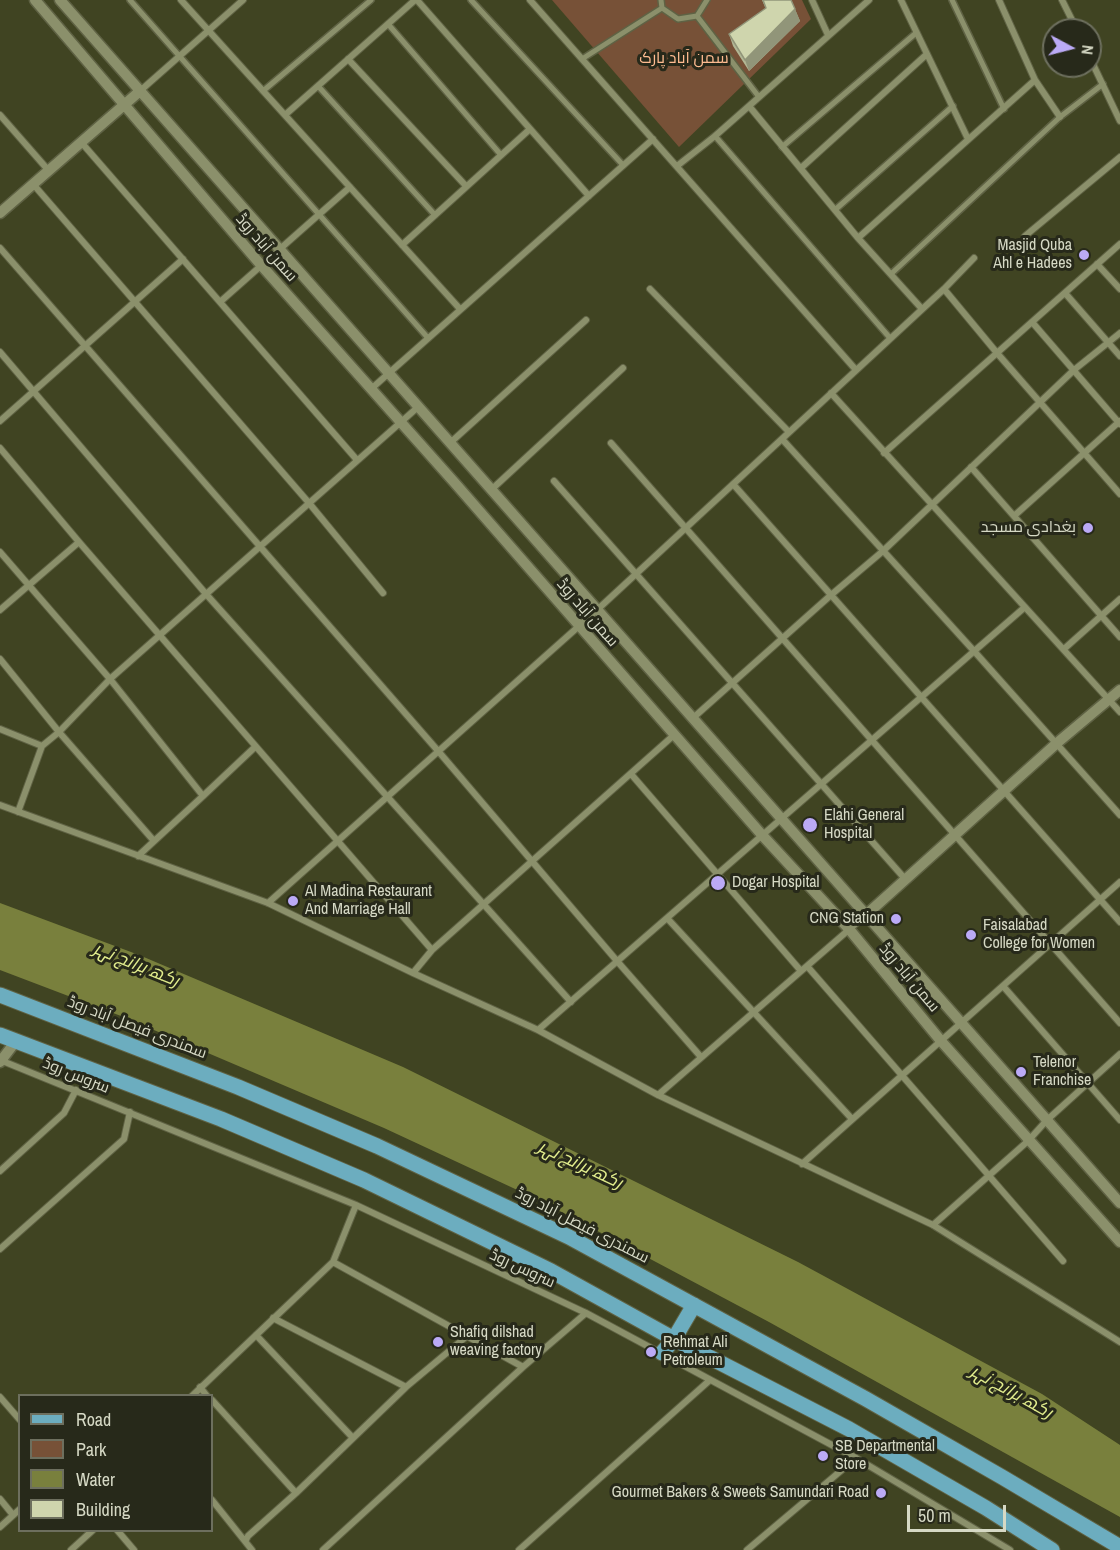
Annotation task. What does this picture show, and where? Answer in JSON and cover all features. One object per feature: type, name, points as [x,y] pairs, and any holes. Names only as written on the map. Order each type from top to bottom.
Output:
[{"type":"main road","name":"سمندری فیصل آباد روڈ","points":[[0,995],[238,1087],[376,1146],[569,1237],[993,1471],[1120,1547]]},
{"type":"main road","points":[[0,1035],[221,1119],[364,1180],[551,1271],[674,1339],[849,1429],[986,1508],[1052,1550]]},
{"type":"main road","points":[[662,1353],[674,1339],[694,1305]]},
{"type":"street","name":"سمن آباد روڈ","points":[[35,0],[261,265],[762,835],[849,929],[941,1041],[1120,1242]]},
{"type":"street","name":"سمن آباد روڈ","points":[[60,0],[1120,1203]]},
{"type":"street","points":[[130,0],[428,338]]},
{"type":"street","points":[[181,0],[460,309]]},
{"type":"street","points":[[0,213],[243,0]]},
{"type":"street","points":[[263,92],[371,0]]},
{"type":"street","points":[[285,115],[416,0],[589,196]]},
{"type":"street","points":[[471,0],[623,165]]},
{"type":"street","points":[[530,0],[856,370]]},
{"type":"street","points":[[661,0],[663,8],[678,19],[697,16],[707,0]]},
{"type":"street","points":[[812,0],[828,35]]},
{"type":"street","points":[[676,166],[749,106],[860,3],[868,0]]},
{"type":"street","points":[[901,0],[968,139]]},
{"type":"street","points":[[952,0],[1004,109]]},
{"type":"street","points":[[999,0],[1035,80],[1060,117]]},
{"type":"street","points":[[1062,0],[1071,18]]},
{"type":"street","points":[[582,59],[663,8]]},
{"type":"street","points":[[697,16],[759,97]]},
{"type":"street","points":[[388,24],[501,155]]},
{"type":"street","points":[[782,147],[916,33]]},
{"type":"street","points":[[801,168],[927,54]]},
{"type":"street","points":[[348,59],[466,186]]},
{"type":"street","points":[[1099,78],[1120,121]]},
{"type":"street","points":[[858,238],[1035,80]]},
{"type":"street","points":[[891,274],[1060,117],[1102,84]]},
{"type":"street","points":[[318,86],[435,215]]},
{"type":"street","points":[[749,106],[858,238],[922,309]]},
{"type":"street","points":[[836,209],[953,106]]},
{"type":"street","points":[[0,115],[49,171]]},
{"type":"street","points":[[402,245],[530,129]]},
{"type":"street","points":[[715,136],[890,338]]},
{"type":"street","points":[[371,389],[653,139]]},
{"type":"street","points":[[81,142],[357,460]]},
{"type":"street","points":[[1025,236],[1120,158]]},
{"type":"street","points":[[33,184],[309,503],[383,594]]},
{"type":"street","points":[[220,302],[350,187]]},
{"type":"street","points":[[884,453],[1120,244]]},
{"type":"street","points":[[0,248],[701,1057]]},
{"type":"street","points":[[268,903],[579,627],[944,289],[974,258]]},
{"type":"street","points":[[0,421],[183,259]]},
{"type":"street","points":[[1097,264],[1120,289]]},
{"type":"street","points":[[650,289],[789,432]]},
{"type":"street","points":[[944,289],[1083,454],[1120,494]]},
{"type":"street","points":[[1065,292],[1120,356]]},
{"type":"street","points":[[450,443],[586,320]]},
{"type":"street","points":[[1014,516],[1119,423],[1032,322]]},
{"type":"street","points":[[693,718],[883,551],[1074,370],[1120,333]]},
{"type":"street","points":[[0,352],[207,594],[571,1002]]},
{"type":"street","points":[[491,490],[622,368]]},
{"type":"street","points":[[831,393],[1120,712]]},
{"type":"street","points":[[18,812],[42,746],[60,732],[110,679],[418,407]]},
{"type":"street","points":[[782,439],[1120,815]]},
{"type":"street","points":[[611,443],[1120,1023]]},
{"type":"street","points":[[0,448],[337,843],[432,950]]},
{"type":"street","points":[[971,467],[1120,637]]},
{"type":"street","points":[[554,481],[906,880]]},
{"type":"street","points":[[733,484],[1120,922]]},
{"type":"street","points":[[0,610],[79,542]]},
{"type":"street","points":[[0,552],[110,679],[203,796]]},
{"type":"street","points":[[1064,650],[1120,599]]},
{"type":"street","points":[[538,1030],[1025,607]]},
{"type":"street","points":[[0,658],[154,841]]},
{"type":"street","points":[[658,1095],[906,880],[1004,790],[1120,690]]},
{"type":"street","points":[[0,729],[42,746]]},
{"type":"street","points":[[413,974],[432,950],[674,735]]},
{"type":"street","points":[[138,855],[255,747]]},
{"type":"street","points":[[631,774],[801,971]]},
{"type":"street","points":[[0,805],[268,903],[413,974],[538,1030],[658,1095],[933,1225],[1120,1342]]},
{"type":"street","points":[[802,1164],[1120,882]]},
{"type":"street","points":[[667,918],[852,1119]]},
{"type":"street","points":[[807,966],[1063,1261]]},
{"type":"street","points":[[1003,986],[1120,1120]]},
{"type":"street","points":[[0,1061],[16,1041]]},
{"type":"street","points":[[933,1225],[1120,1054]]},
{"type":"street","name":"سروس روڈ","points":[[0,1061],[356,1205],[586,1313],[856,1458],[1010,1550]]},
{"type":"street","points":[[0,1171],[64,1113],[76,1090]]},
{"type":"street","points":[[0,1249],[124,1139],[130,1112]]},
{"type":"street","points":[[193,1394],[333,1262],[356,1205]]},
{"type":"street","points":[[333,1262],[524,1367]]},
{"type":"street","points":[[323,1550],[586,1313]]},
{"type":"street","points":[[273,1318],[406,1387]]},
{"type":"street","points":[[256,1335],[353,1438]]},
{"type":"street","points":[[246,1540],[406,1387],[467,1336]]},
{"type":"street","points":[[519,1550],[710,1380]]},
{"type":"street","points":[[200,1388],[206,1394]]},
{"type":"street","points":[[0,1397],[18,1418]]},
{"type":"street","points":[[213,1401],[296,1493]]},
{"type":"street","points":[[747,1550],[856,1458]]},
{"type":"street","points":[[0,1499],[13,1515]]},
{"type":"street","points":[[213,1501],[252,1550]]},
{"type":"street","points":[[0,1527],[18,1511]]},
{"type":"street","points":[[71,1550],[91,1532]]},
{"type":"street","points":[[119,1532],[134,1550]]},
{"type":"green space","name":"سمن آباد پارک","points":[[552,0],[802,0],[811,19],[679,147]]},
{"type":"water","name":"رکھ برانچ نہر","points":[[0,903],[139,955],[403,1067],[798,1262],[1042,1394],[1120,1445],[1120,1517],[769,1322],[541,1201],[384,1128],[121,1016],[0,970]]},
{"type":"building","points":[[763,0],[791,0],[795,9],[745,60],[729,34],[766,8]]},
{"type":"place","name":"Masjid Quba Ahl e Hadees","points":[[1084,255]]},
{"type":"place","name":"بغدادی مسجد","points":[[1088,528]]},
{"type":"place","name":"Elahi General Hospital","points":[[810,825]]},
{"type":"place","name":"Dogar Hospital","points":[[718,883]]},
{"type":"place","name":"Al Madina Restaurant And Marriage Hall","points":[[293,901]]},
{"type":"place","name":"CNG Station","points":[[896,919]]},
{"type":"place","name":"Faisalabad College for Women","points":[[971,935]]},
{"type":"place","name":"Telenor Franchise","points":[[1021,1072]]},
{"type":"place","name":"Shafiq dilshad weaving factory","points":[[438,1342]]},
{"type":"place","name":"Rehmat Ali Petroleum","points":[[651,1352]]},
{"type":"place","name":"SB Departmental Store","points":[[823,1456]]},
{"type":"place","name":"Gourmet Bakers & Sweets Samundari Road","points":[[881,1493]]}]
